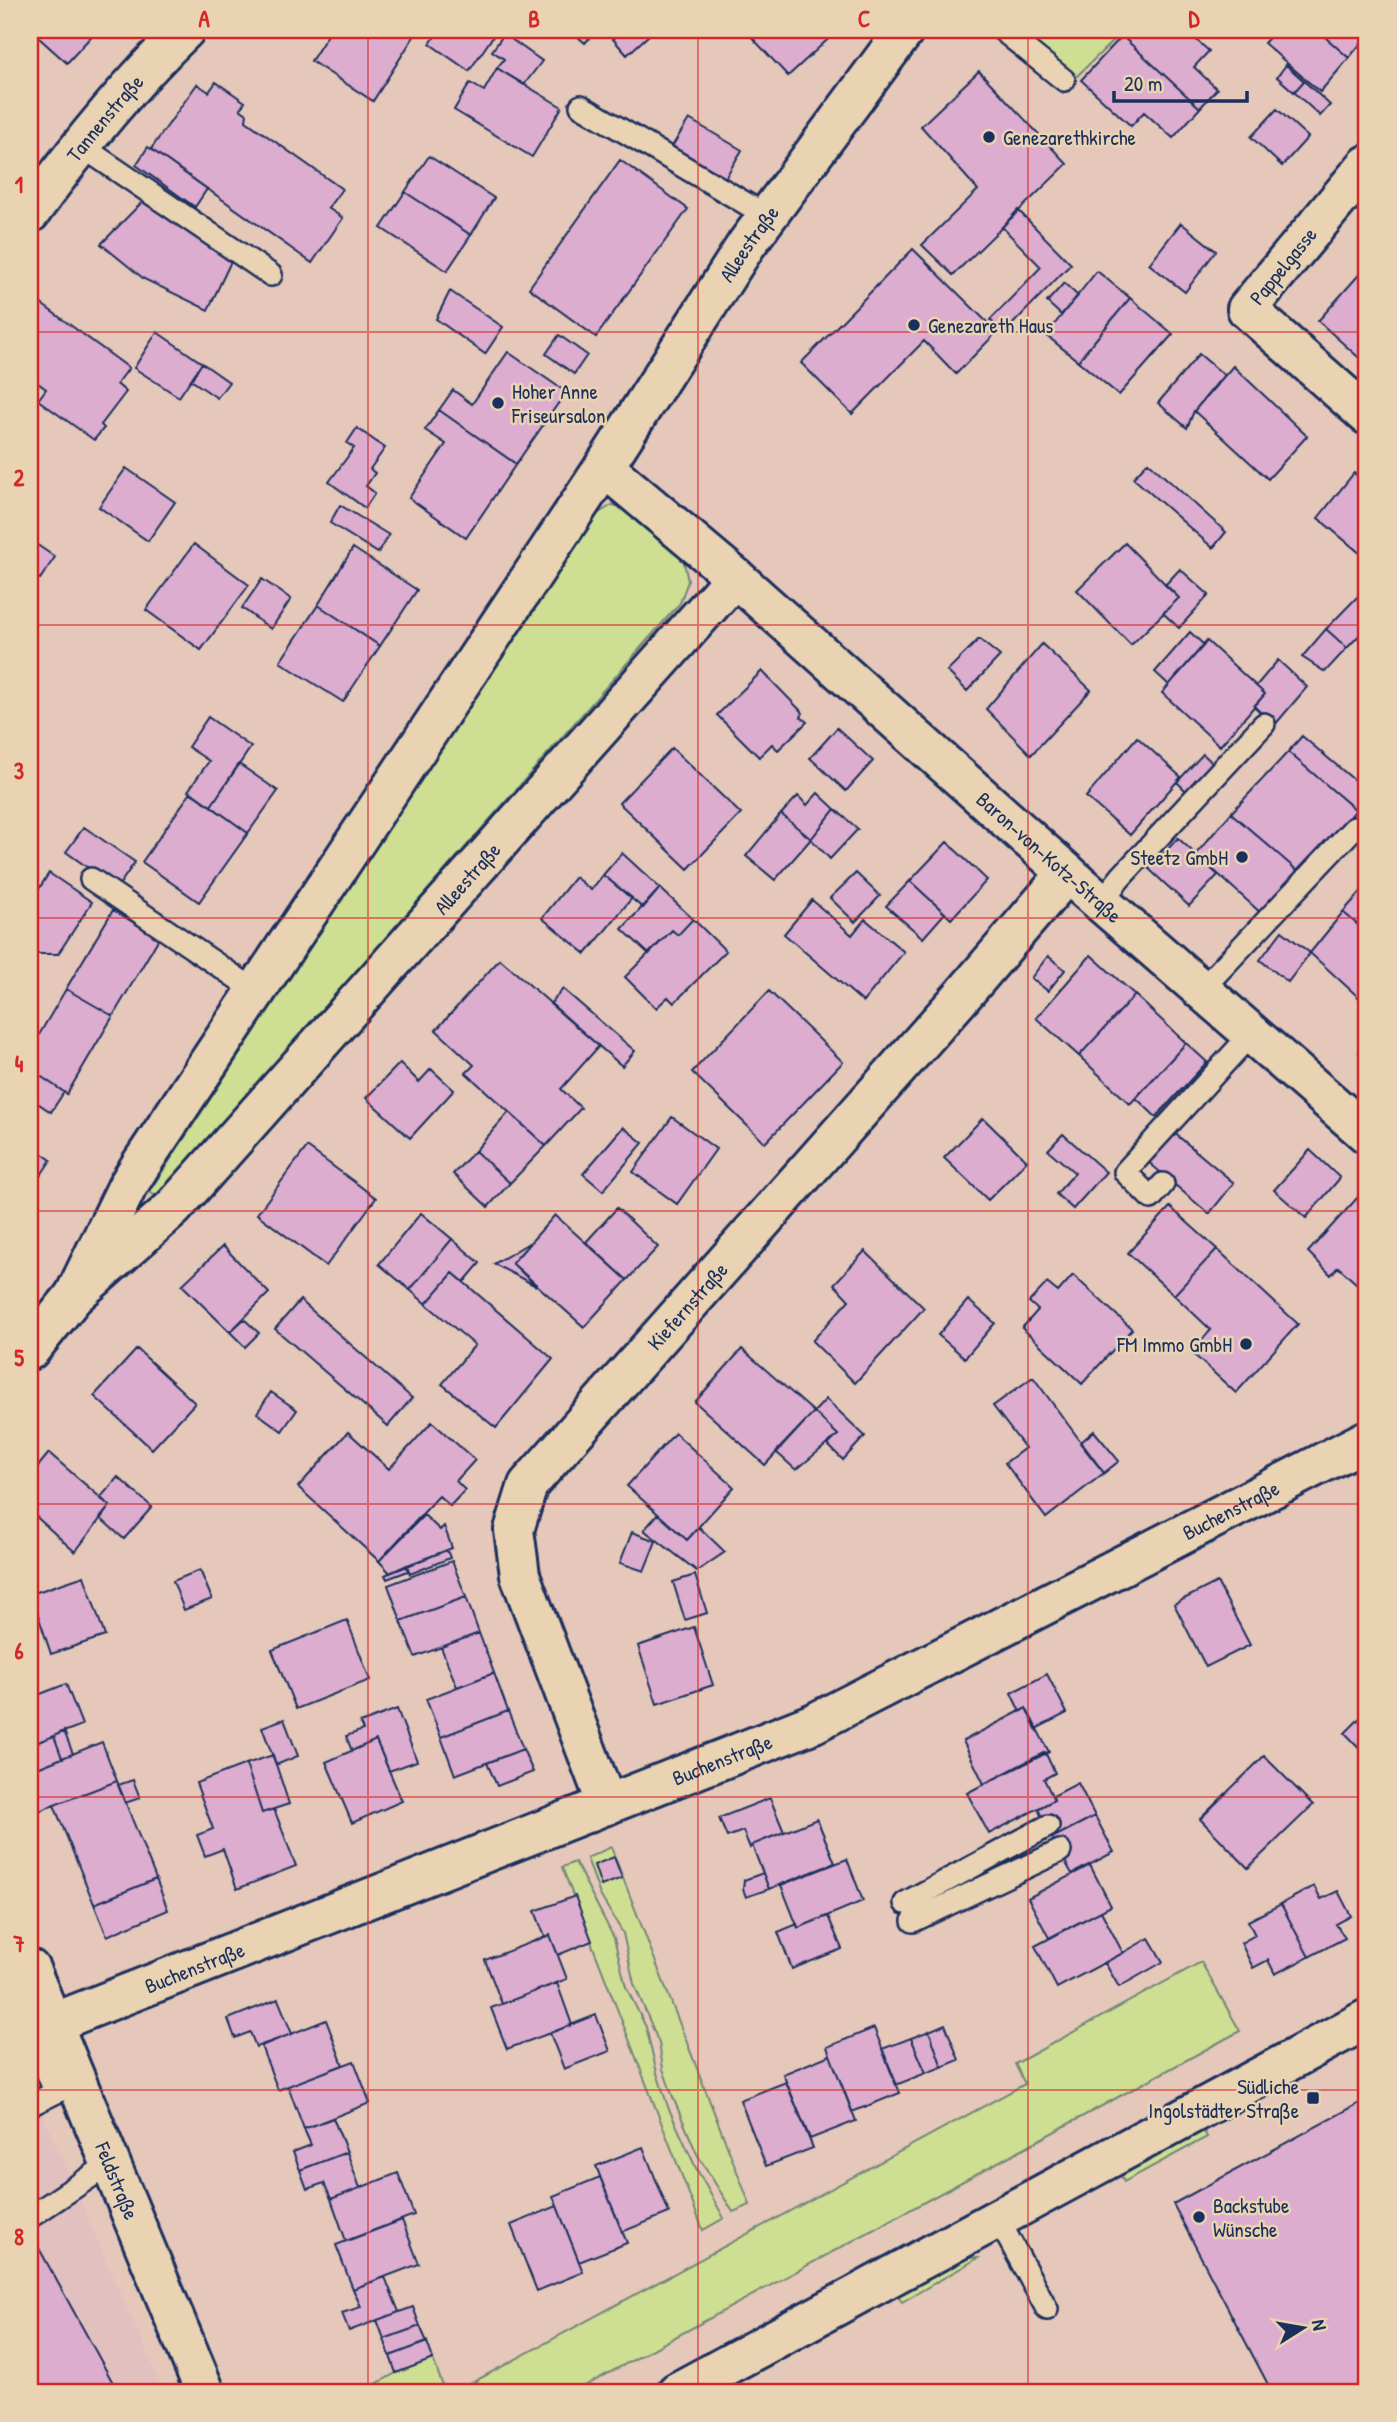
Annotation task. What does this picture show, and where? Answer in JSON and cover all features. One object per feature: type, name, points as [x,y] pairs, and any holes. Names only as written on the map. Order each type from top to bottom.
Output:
[{"type":"street","name":"Tannenstraße","points":[[30,213],[80,145],[153,61],[185,30]]},
{"type":"street","name":"Alleestraße","points":[[74,1296],[127,1187],[604,467],[746,245],[898,32]]},
{"type":"street","name":"Pappelgasse","points":[[1367,165],[1247,309],[1367,415]]},
{"type":"street","points":[[604,467],[735,577]]},
{"type":"street","name":"Alleestraße","points":[[30,1350],[74,1296],[173,1208],[735,577]]},
{"type":"street","name":"Baron-von-Kotz-Straße","points":[[735,577],[1067,873],[1367,1134]]},
{"type":"street","name":"Kiefernstraße","points":[[607,1805],[520,1575],[514,1530],[528,1485],[1067,873]]},
{"type":"street","name":"Buchenstraße","points":[[41,2026],[814,1723],[1367,1440]]},
{"type":"street","name":"Feldstraße","points":[[30,1969],[41,2026],[66,2087],[111,2163],[205,2392]]},
{"type":"street","points":[[677,2392],[1367,2019]]},
{"type":"lane","points":[[1003,30],[1064,80]]},
{"type":"lane","points":[[581,106],[767,216]]},
{"type":"lane","points":[[80,145],[271,275]]},
{"type":"lane","points":[[1101,902],[1121,877],[1264,724]]},
{"type":"lane","points":[[1201,989],[1354,828]]},
{"type":"lane","points":[[92,879],[256,991]]},
{"type":"lane","points":[[1163,1184],[1151,1198],[1125,1172],[1252,1033]]},
{"type":"lane","points":[[1048,1826],[909,1912],[1059,1851]]},
{"type":"lane","points":[[30,2105],[66,2087]]},
{"type":"lane","points":[[30,2217],[111,2163]]},
{"type":"lane","points":[[999,2219],[1047,2309]]},
{"type":"shaded area","points":[[42,2113],[164,2392],[30,2392],[30,2121]]},
{"type":"green space","points":[[987,30],[1124,30],[1063,93]]},
{"type":"green space","points":[[612,505],[627,508],[682,553],[688,581],[680,603],[163,1191],[154,1195],[149,1192],[594,516]]},
{"type":"green space","points":[[611,1847],[750,2205],[733,2212],[697,2154],[674,2100],[663,2069],[659,2043],[634,1984],[623,1933],[600,1895],[587,1858]]},
{"type":"green space","points":[[575,1862],[614,1938],[626,1987],[646,2027],[668,2107],[696,2168],[724,2218],[703,2230],[562,1867]]},
{"type":"green space","points":[[1201,1962],[1240,2031],[574,2392],[455,2392],[1025,2084],[1015,2064]]},
{"type":"green space","points":[[1204,2131],[1207,2137],[1124,2182],[1121,2176]]},
{"type":"green space","points":[[965,2258],[978,2258],[902,2302],[898,2296]]},
{"type":"green space","points":[[433,2359],[445,2392],[362,2392],[396,2373]]},
{"type":"building","points":[[30,30],[97,30],[67,63]]},
{"type":"building","points":[[331,30],[418,30],[373,101],[311,61]]},
{"type":"building","points":[[439,30],[496,32],[469,71],[430,44]]},
{"type":"building","points":[[570,30],[597,30],[585,43]]},
{"type":"building","points":[[605,30],[624,30],[613,39]]},
{"type":"building","points":[[624,30],[644,30],[649,35],[627,55],[613,39]]},
{"type":"building","points":[[745,30],[836,30],[837,31],[788,76]]},
{"type":"building","points":[[1128,30],[1185,30],[1209,51],[1194,67],[1217,89],[1200,108],[1122,36]]},
{"type":"building","points":[[1276,30],[1317,30],[1349,58],[1320,92],[1264,43]]},
{"type":"building","points":[[1317,30],[1367,30],[1367,36],[1349,58]]},
{"type":"building","points":[[504,34],[542,61],[524,85],[497,68],[504,59],[492,51]]},
{"type":"building","points":[[1122,36],[1200,108],[1173,138],[1144,112],[1131,126],[1081,80]]},
{"type":"building","points":[[1286,65],[1304,81],[1294,92],[1277,77]]},
{"type":"building","points":[[497,68],[562,107],[532,157],[454,110],[470,83],[484,91]]},
{"type":"building","points":[[979,71],[1067,164],[953,275],[922,245],[978,190],[921,126]]},
{"type":"building","points":[[1304,81],[1330,105],[1320,116],[1294,92]]},
{"type":"building","points":[[216,82],[245,102],[240,109],[247,114],[246,121],[342,189],[328,208],[343,218],[312,263],[151,149],[197,84],[209,92]]},
{"type":"building","points":[[1277,109],[1308,137],[1282,166],[1251,137]]},
{"type":"building","points":[[689,119],[742,150],[721,185],[668,153]]},
{"type":"building","points":[[148,147],[207,189],[195,207],[136,165]]},
{"type":"building","points":[[429,156],[494,198],[471,235],[405,192]]},
{"type":"building","points":[[620,160],[688,209],[596,337],[529,288]]},
{"type":"building","points":[[405,192],[471,235],[447,271],[381,228]]},
{"type":"building","points":[[147,197],[234,255],[208,310],[144,279],[101,244]]},
{"type":"building","points":[[1018,210],[1071,264],[1004,333],[990,320],[1041,267],[1002,227]]},
{"type":"building","points":[[1181,223],[1216,251],[1185,292],[1149,264]]},
{"type":"building","name":"Genezareth Haus","points":[[913,249],[997,332],[956,374],[924,341],[852,414],[801,363]]},
{"type":"building","points":[[1364,269],[1367,272],[1367,365],[1318,321]]},
{"type":"building","points":[[1097,271],[1130,298],[1078,361],[1046,335]]},
{"type":"building","points":[[1064,283],[1078,296],[1061,315],[1047,302]]},
{"type":"building","points":[[450,291],[503,327],[485,354],[436,319]]},
{"type":"building","points":[[1130,298],[1173,334],[1119,395],[1078,361]]},
{"type":"building","points":[[36,300],[129,368],[117,384],[126,392],[101,425],[104,428],[94,440],[38,400],[46,389],[30,377],[30,309]]},
{"type":"building","points":[[157,332],[202,363],[179,397],[134,368]]},
{"type":"building","points":[[559,335],[587,355],[574,374],[546,354]]},
{"type":"building","points":[[508,352],[566,392],[516,464],[439,410],[453,390],[472,404]]},
{"type":"building","points":[[1199,354],[1224,375],[1194,411],[1187,428],[1158,403]]},
{"type":"building","points":[[202,363],[229,382],[217,398],[191,380]]},
{"type":"building","points":[[1233,366],[1307,436],[1268,479],[1194,411]]},
{"type":"building","points":[[439,410],[516,464],[466,538],[409,498],[446,444],[425,430]]},
{"type":"building","points":[[357,428],[385,448],[370,469],[375,473],[366,486],[375,493],[365,508],[329,482],[354,448],[347,443]]},
{"type":"building","points":[[1148,462],[1226,532],[1213,548],[1133,478]]},
{"type":"building","points":[[126,468],[175,502],[148,541],[99,507]]},
{"type":"building","points":[[1354,473],[1367,484],[1367,559],[1318,518]]},
{"type":"building","points":[[340,505],[389,535],[378,553],[330,523]]},
{"type":"building","points":[[30,540],[55,557],[40,579],[30,572]]},
{"type":"building","points":[[1125,543],[1179,598],[1131,645],[1077,590]]},
{"type":"building","points":[[194,544],[249,585],[201,650],[146,610]]},
{"type":"building","points":[[353,548],[417,590],[380,646],[318,605]]},
{"type":"building","points":[[1180,569],[1209,595],[1179,628],[1163,613],[1179,598],[1165,585]]},
{"type":"building","points":[[262,579],[291,599],[271,629],[242,608]]},
{"type":"building","points":[[1367,587],[1367,627],[1347,648],[1326,629]]},
{"type":"building","points":[[318,605],[380,646],[343,702],[280,662]]},
{"type":"building","points":[[1326,629],[1347,648],[1325,672],[1302,657]]},
{"type":"building","points":[[1190,632],[1204,645],[1169,685],[1155,672]]},
{"type":"building","points":[[979,639],[1000,656],[967,691],[947,671]]},
{"type":"building","points":[[1207,641],[1265,694],[1220,746],[1162,693]]},
{"type":"building","points":[[1042,644],[1091,690],[1031,755],[986,709]]},
{"type":"building","points":[[1278,660],[1307,687],[1274,726],[1254,706],[1265,694],[1256,686]]},
{"type":"building","points":[[762,671],[803,713],[801,717],[807,722],[778,750],[772,744],[759,757],[717,715]]},
{"type":"building","points":[[208,717],[251,747],[211,806],[188,791],[209,761],[188,747]]},
{"type":"building","points":[[837,728],[873,761],[846,791],[810,758]]},
{"type":"building","points":[[1302,736],[1367,791],[1367,797],[1356,810],[1288,752]]},
{"type":"building","points":[[1137,737],[1181,777],[1130,835],[1086,797]]},
{"type":"building","points":[[672,748],[741,814],[688,869],[619,803]]},
{"type":"building","points":[[1288,752],[1356,810],[1300,873],[1231,813]]},
{"type":"building","points":[[1203,754],[1216,766],[1190,795],[1177,782]]},
{"type":"building","points":[[239,764],[278,791],[248,833],[211,806]]},
{"type":"building","points":[[191,792],[248,833],[199,902],[142,862]]},
{"type":"building","points":[[818,793],[835,809],[811,839],[781,814],[798,796],[807,805]]},
{"type":"building","points":[[835,809],[858,829],[830,859],[811,839]]},
{"type":"building","points":[[1231,813],[1300,873],[1263,915],[1196,854]]},
{"type":"building","points":[[781,814],[811,839],[775,880],[746,856]]},
{"type":"building","points":[[84,827],[135,862],[117,888],[66,852]]},
{"type":"building","points":[[1178,838],[1218,875],[1189,906],[1149,869]]},
{"type":"building","points":[[947,842],[987,880],[951,919],[910,881]]},
{"type":"building","points":[[622,853],[660,888],[643,908],[603,875]]},
{"type":"building","points":[[49,873],[92,902],[58,954],[30,954],[30,903]]},
{"type":"building","points":[[856,873],[880,896],[855,922],[830,898]]},
{"type":"building","points":[[603,875],[632,898],[586,954],[542,918],[575,877],[591,890]]},
{"type":"building","points":[[910,881],[945,913],[923,938],[886,906]]},
{"type":"building","points":[[1367,885],[1367,933],[1343,912]]},
{"type":"building","points":[[660,888],[693,919],[678,935],[672,930],[649,954],[622,929]]},
{"type":"building","points":[[812,900],[852,935],[865,919],[904,952],[863,1002],[784,934]]},
{"type":"building","points":[[113,910],[159,938],[113,1016],[66,989]]},
{"type":"building","points":[[1343,912],[1367,933],[1367,1005],[1310,953]]},
{"type":"building","points":[[693,919],[726,951],[674,1003],[668,997],[656,1008],[625,977],[672,930],[678,935]]},
{"type":"building","points":[[1282,931],[1310,953],[1288,982],[1260,960]]},
{"type":"building","points":[[1091,955],[1135,995],[1079,1056],[1036,1018]]},
{"type":"building","points":[[1048,956],[1065,970],[1048,991],[1031,978]]},
{"type":"building","points":[[500,959],[599,1046],[561,1089],[581,1108],[546,1146],[466,1073],[474,1065],[436,1030]]},
{"type":"building","points":[[66,989],[113,1016],[67,1094],[30,1069],[30,1050]]},
{"type":"building","points":[[563,989],[635,1051],[622,1066],[550,1004]]},
{"type":"building","points":[[769,991],[843,1062],[765,1143],[692,1072]]},
{"type":"building","points":[[1135,995],[1186,1043],[1130,1104],[1079,1056]]},
{"type":"building","points":[[1186,1043],[1207,1062],[1156,1117],[1136,1098]]},
{"type":"building","points":[[1367,1044],[1367,1060],[1359,1053]]},
{"type":"building","points":[[400,1063],[419,1082],[431,1069],[454,1090],[410,1138],[366,1098]]},
{"type":"building","points":[[30,1069],[64,1092],[51,1112],[30,1098]]},
{"type":"building","points":[[509,1112],[546,1146],[510,1183],[475,1151]]},
{"type":"building","points":[[672,1117],[716,1149],[677,1204],[633,1172]]},
{"type":"building","points":[[983,1118],[1027,1161],[988,1200],[944,1158]]},
{"type":"building","points":[[623,1127],[643,1143],[603,1191],[583,1174]]},
{"type":"building","points":[[1172,1131],[1234,1183],[1209,1214],[1146,1160]]},
{"type":"building","points":[[1063,1134],[1106,1172],[1073,1209],[1056,1194],[1075,1173],[1048,1150]]},
{"type":"building","points":[[30,1145],[51,1160],[30,1191]]},
{"type":"building","points":[[307,1147],[376,1198],[326,1266],[257,1214]]},
{"type":"building","points":[[1310,1150],[1340,1178],[1306,1218],[1274,1190]]},
{"type":"building","points":[[475,1151],[510,1183],[488,1207],[453,1174]]},
{"type":"building","points":[[1359,1196],[1367,1204],[1367,1293],[1338,1267],[1331,1275],[1308,1252]]},
{"type":"building","points":[[1170,1207],[1217,1249],[1174,1295],[1128,1253]]},
{"type":"building","points":[[617,1208],[658,1247],[627,1280],[586,1242]]},
{"type":"building","points":[[421,1213],[452,1239],[410,1290],[379,1264]]},
{"type":"building","points":[[555,1215],[627,1280],[584,1327],[512,1263]]},
{"type":"building","points":[[452,1239],[480,1263],[464,1282],[453,1273],[426,1304],[410,1290]]},
{"type":"building","points":[[532,1241],[512,1263],[536,1286],[494,1264]]},
{"type":"building","points":[[223,1246],[269,1293],[230,1332],[182,1285]]},
{"type":"building","points":[[1217,1249],[1298,1324],[1236,1393],[1191,1352],[1211,1330],[1174,1295]]},
{"type":"building","points":[[865,1251],[924,1308],[855,1383],[812,1341],[849,1300],[834,1284]]},
{"type":"building","points":[[453,1273],[553,1359],[496,1428],[442,1384],[475,1345],[426,1304]]},
{"type":"building","points":[[1073,1275],[1132,1329],[1082,1384],[1022,1328],[1038,1310],[1029,1302],[1047,1283],[1058,1292]]},
{"type":"building","points":[[300,1300],[412,1398],[388,1426],[275,1329]]},
{"type":"building","points":[[968,1300],[995,1323],[965,1358],[938,1335]]},
{"type":"building","points":[[244,1319],[259,1333],[245,1347],[230,1332]]},
{"type":"building","points":[[137,1349],[195,1403],[152,1449],[94,1396]]},
{"type":"building","points":[[742,1349],[814,1412],[765,1465],[695,1402]]},
{"type":"building","points":[[1033,1377],[1104,1473],[1046,1518],[1005,1463],[1025,1448],[993,1406]]},
{"type":"building","points":[[271,1392],[297,1410],[282,1431],[257,1413]]},
{"type":"building","points":[[826,1399],[865,1436],[843,1460],[828,1445],[838,1435],[814,1412]]},
{"type":"building","points":[[814,1412],[838,1435],[796,1470],[776,1452]]},
{"type":"building","points":[[432,1422],[475,1460],[456,1481],[465,1490],[450,1506],[439,1496],[379,1561],[298,1487],[348,1432],[389,1469]]},
{"type":"building","points":[[1094,1431],[1119,1461],[1104,1473],[1080,1443]]},
{"type":"building","points":[[675,1433],[734,1487],[687,1540],[627,1486]]},
{"type":"building","points":[[49,1453],[110,1506],[75,1552],[30,1511],[30,1476]]},
{"type":"building","points":[[118,1477],[152,1507],[124,1539],[100,1518],[110,1506],[100,1498]]},
{"type":"building","points":[[658,1514],[687,1540],[699,1527],[725,1552],[697,1571],[644,1530]]},
{"type":"building","points":[[424,1515],[440,1530],[444,1526],[452,1548],[390,1573],[379,1561]]},
{"type":"building","points":[[632,1532],[656,1541],[644,1571],[620,1563]]},
{"type":"building","points":[[447,1550],[450,1558],[410,1574],[407,1565]]},
{"type":"building","points":[[452,1561],[466,1597],[401,1621],[388,1585]]},
{"type":"building","points":[[407,1565],[408,1571],[387,1579],[385,1575]]},
{"type":"building","points":[[200,1570],[212,1599],[184,1610],[173,1581]]},
{"type":"building","points":[[695,1575],[707,1613],[685,1620],[673,1582]]},
{"type":"building","points":[[84,1576],[105,1636],[51,1654],[31,1594]]},
{"type":"building","points":[[1217,1582],[1250,1645],[1206,1667],[1174,1604]]},
{"type":"building","points":[[466,1597],[479,1633],[415,1657],[401,1621]]},
{"type":"building","points":[[347,1620],[370,1680],[296,1709],[272,1650]]},
{"type":"building","points":[[694,1627],[713,1685],[657,1704],[638,1646]]},
{"type":"building","points":[[479,1633],[494,1673],[457,1687],[441,1647]]},
{"type":"building","points":[[494,1673],[508,1711],[441,1737],[426,1699]]},
{"type":"building","points":[[1047,1674],[1067,1713],[1036,1729],[1026,1708],[1020,1712],[1011,1693]]},
{"type":"building","points":[[66,1684],[82,1725],[30,1745],[30,1698]]},
{"type":"building","points":[[1026,1708],[1049,1752],[984,1784],[963,1741]]},
{"type":"building","points":[[397,1709],[417,1761],[389,1771],[376,1740],[352,1751],[346,1736],[363,1730],[360,1723]]},
{"type":"building","points":[[508,1711],[523,1749],[455,1775],[441,1737]]},
{"type":"building","points":[[1367,1711],[1367,1756],[1345,1733]]},
{"type":"building","points":[[284,1719],[298,1756],[276,1765],[262,1727]]},
{"type":"building","points":[[64,1731],[73,1754],[62,1758],[54,1736]]},
{"type":"building","points":[[54,1736],[62,1758],[30,1771],[30,1745]]},
{"type":"building","points":[[376,1740],[402,1801],[352,1823],[326,1762]]},
{"type":"building","points":[[102,1742],[117,1781],[39,1811],[30,1791],[30,1771]]},
{"type":"building","points":[[523,1749],[533,1772],[497,1786],[487,1763]]},
{"type":"building","points":[[1045,1752],[1055,1773],[1044,1779],[1054,1800],[989,1834],[967,1793]]},
{"type":"building","points":[[273,1755],[289,1804],[262,1813],[246,1764]]},
{"type":"building","points":[[1264,1756],[1313,1805],[1248,1868],[1200,1819]]},
{"type":"building","points":[[246,1764],[262,1813],[274,1809],[296,1866],[237,1889],[223,1849],[205,1856],[197,1835],[213,1829],[196,1783]]},
{"type":"building","points":[[133,1780],[140,1798],[125,1803],[118,1785]]},
{"type":"building","points":[[117,1781],[156,1879],[94,1904],[54,1805]]},
{"type":"building","points":[[1078,1783],[1095,1816],[1052,1838],[1038,1809],[1054,1800],[1053,1796]]},
{"type":"building","points":[[770,1798],[784,1832],[750,1848],[743,1831],[727,1837],[719,1818]]},
{"type":"building","points":[[1095,1816],[1114,1852],[1072,1874],[1052,1838]]},
{"type":"building","points":[[817,1819],[835,1863],[769,1889],[752,1845]]},
{"type":"building","points":[[614,1857],[622,1878],[601,1886],[594,1865]]},
{"type":"building","points":[[847,1859],[863,1901],[798,1928],[781,1885]]},
{"type":"building","points":[[1090,1865],[1111,1906],[1049,1938],[1028,1898]]},
{"type":"building","points":[[763,1873],[769,1889],[746,1897],[744,1880]]},
{"type":"building","points":[[156,1879],[168,1910],[107,1936],[94,1904]]},
{"type":"building","points":[[1367,1881],[1367,1894],[1366,1894],[1361,1885]]},
{"type":"building","points":[[1314,1886],[1321,1899],[1338,1891],[1351,1916],[1336,1924],[1345,1938],[1309,1957],[1281,1904]]},
{"type":"building","points":[[575,1896],[592,1941],[558,1955],[550,1935],[545,1937],[535,1911]]},
{"type":"building","points":[[1281,1904],[1309,1957],[1275,1974],[1268,1960],[1253,1968],[1241,1943],[1255,1935],[1248,1921]]},
{"type":"building","points":[[1101,1911],[1123,1953],[1057,1988],[1035,1946]]},
{"type":"building","points":[[828,1916],[842,1949],[792,1969],[778,1932],[797,1924],[798,1928]]},
{"type":"building","points":[[550,1935],[567,1979],[502,2004],[485,1960]]},
{"type":"building","points":[[1149,1938],[1163,1962],[1119,1987],[1105,1963]]},
{"type":"building","points":[[557,1983],[572,2025],[507,2049],[491,2008]]},
{"type":"building","points":[[278,1999],[292,2034],[256,2047],[250,2032],[235,2038],[228,2019]]},
{"type":"building","points":[[596,2015],[610,2051],[564,2069],[550,2033]]},
{"type":"building","points":[[326,2020],[343,2065],[278,2090],[261,2046]]},
{"type":"building","points":[[945,2024],[959,2060],[942,2067],[929,2031]]},
{"type":"building","points":[[874,2028],[900,2093],[852,2112],[827,2047]]},
{"type":"building","points":[[929,2031],[942,2067],[926,2073],[911,2038]]},
{"type":"building","points":[[911,2038],[926,2073],[896,2085],[882,2049]]},
{"type":"building","points":[[830,2055],[856,2121],[810,2139],[783,2074]]},
{"type":"building","points":[[354,2061],[370,2103],[304,2129],[288,2086]]},
{"type":"building","points":[[786,2082],[813,2148],[766,2166],[740,2100]]},
{"type":"building","points":[[1365,2100],[1367,2392],[1272,2392],[1173,2204]]},
{"type":"building","points":[[333,2118],[347,2152],[300,2170],[293,2152],[311,2145],[304,2129]]},
{"type":"building","points":[[643,2147],[669,2213],[622,2232],[596,2166]]},
{"type":"building","points":[[347,2152],[360,2188],[331,2199],[324,2183],[307,2189],[300,2170]]},
{"type":"building","points":[[398,2173],[414,2215],[346,2241],[331,2199]]},
{"type":"building","points":[[600,2177],[627,2243],[579,2262],[553,2196]]},
{"type":"building","points":[[557,2206],[583,2272],[537,2291],[511,2225]]},
{"type":"building","points":[[402,2220],[419,2264],[353,2289],[336,2245]]},
{"type":"building","points":[[35,2241],[118,2392],[30,2392],[30,2244]]},
{"type":"building","points":[[385,2277],[399,2312],[349,2331],[342,2313],[361,2307],[353,2289]]},
{"type":"building","points":[[413,2307],[420,2326],[384,2339],[377,2320]]},
{"type":"building","points":[[420,2326],[427,2342],[390,2356],[384,2339]]},
{"type":"building","points":[[427,2342],[433,2359],[396,2373],[390,2356]]},
{"type":"place","name":"Genezarethkirche","points":[[989,137]]},
{"type":"place","name":"Genezareth Haus","points":[[914,325]]},
{"type":"place","name":"Hoher Anne Friseursalon","points":[[498,403]]},
{"type":"place","name":"Steetz GmbH","points":[[1242,857]]},
{"type":"place","name":"FM Immo GmbH","points":[[1246,1344]]},
{"type":"place","name":"Südliche Ingolstädter Straße","points":[[1313,2098]]},
{"type":"place","name":"Backstube Wünsche","points":[[1199,2217]]}]
